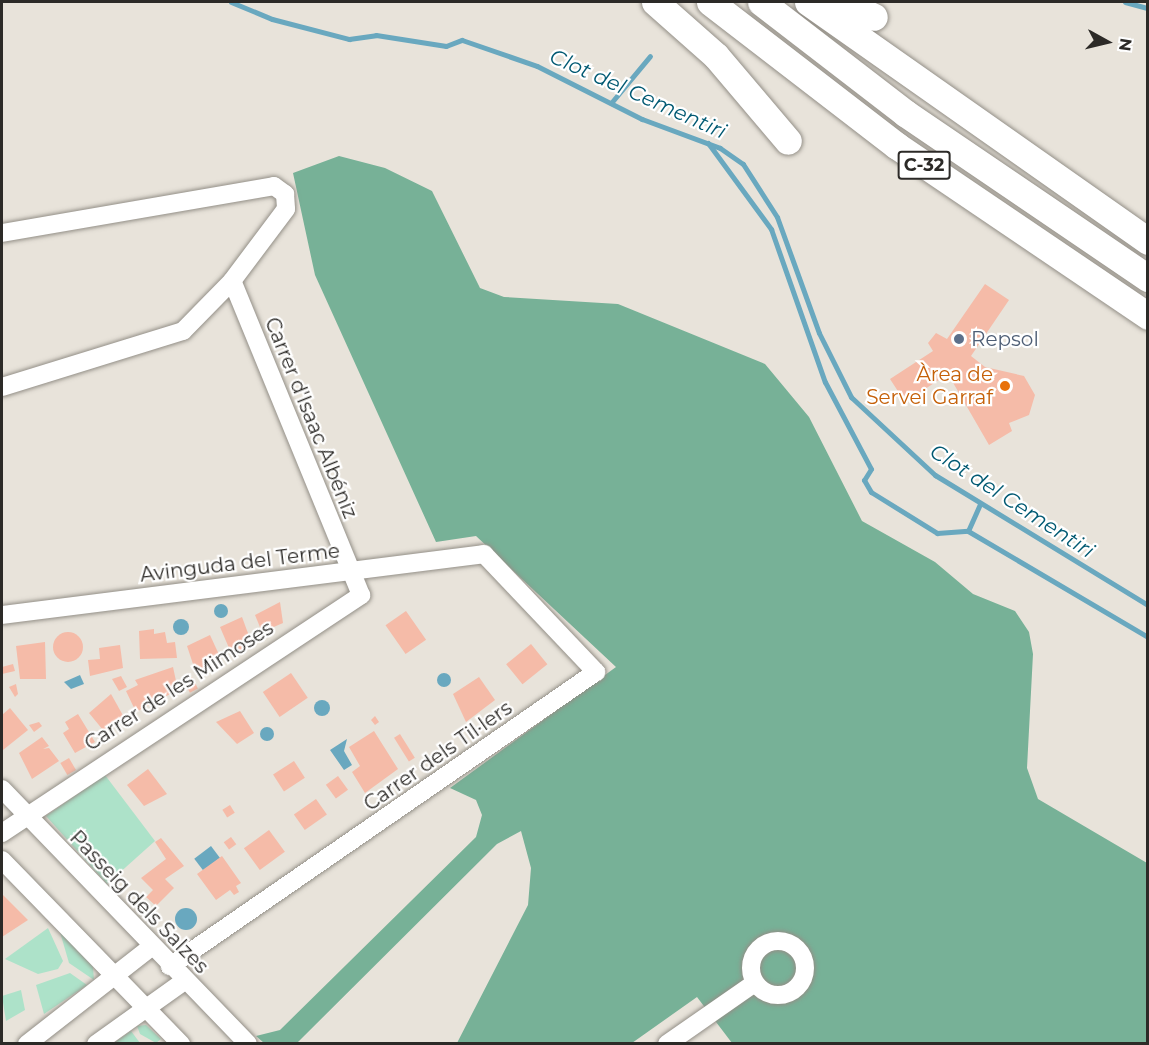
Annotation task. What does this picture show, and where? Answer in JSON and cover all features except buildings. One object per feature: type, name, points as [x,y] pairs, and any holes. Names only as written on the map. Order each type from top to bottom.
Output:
[{"type":"highway","points":[[655,2],[716,56],[788,141]]},
{"type":"highway","name":"C-32","points":[[710,2],[897,146],[1148,316]]},
{"type":"highway","name":"C-32","points":[[761,2],[915,120],[1148,278]]},
{"type":"highway","points":[[808,2],[1148,241]]},
{"type":"highway","points":[[842,2],[874,17]]},
{"type":"street","points":[[2,234],[274,186],[285,194],[286,209],[232,281],[183,331],[2,387]]},
{"type":"street","name":"Carrer d'Isaac Albéniz","points":[[232,281],[348,572]]},
{"type":"street","name":"Avinguda del Terme","points":[[2,615],[484,554]]},
{"type":"street","name":"Carrer dels Til·lers","points":[[170,966],[596,672],[484,554]]},
{"type":"street","name":"Carrer de les Mimoses","points":[[2,833],[24,814],[361,595],[348,572]]},
{"type":"street","name":"Passeig dels Salzes","points":[[2,789],[183,982],[248,1044]]},
{"type":"street","points":[[2,860],[119,976],[147,1010],[181,1044]]},
{"type":"street","points":[[27,1044],[119,976],[151,946]]},
{"type":"street","points":[[96,1044],[147,1010],[183,982]]},
{"type":"street","points":[[667,1044],[752,985]]},
{"type":"green space","points":[[339,156],[385,168],[432,191],[480,288],[504,297],[618,304],[765,364],[809,417],[862,521],[935,562],[973,594],[1015,611],[1029,632],[1033,654],[1027,768],[1038,799],[1147,863],[1147,1043],[732,1043],[697,997],[632,1043],[457,1043],[528,905],[531,868],[521,831],[497,844],[297,1043],[264,1043],[256,1036],[280,1030],[476,837],[482,815],[476,800],[450,788],[616,667],[476,536],[436,542],[315,275],[293,173]]},
{"type":"green space","points":[[105,775],[155,841],[107,884],[46,816]]},
{"type":"green space","points":[[48,928],[63,961],[58,969],[38,974],[5,959]]},
{"type":"green space","points":[[60,932],[93,967],[94,980],[69,963]]},
{"type":"green space","points":[[70,973],[87,985],[44,1014],[36,985]]},
{"type":"green space","points":[[21,990],[25,1010],[6,1021],[2,996]]},
{"type":"green space","points":[[146,1025],[161,1039],[156,1043],[140,1034],[137,1026]]},
{"type":"green space","points":[[131,1031],[140,1043],[114,1043]]},
{"type":"water","points":[[221,604],[226,606],[228,611],[226,616],[221,618],[216,616],[214,611],[216,606]]},
{"type":"water","points":[[178,619],[184,619],[189,627],[187,633],[178,635],[173,630],[173,624]]},
{"type":"water","points":[[444,673],[449,675],[451,680],[449,685],[444,687],[439,685],[437,680],[439,675]]},
{"type":"water","points":[[80,675],[84,684],[71,689],[64,682]]},
{"type":"water","points":[[322,700],[328,702],[330,708],[328,714],[322,716],[316,714],[314,708],[316,702]]},
{"type":"water","points":[[264,727],[270,727],[274,734],[270,741],[264,741],[260,737],[260,731]]},
{"type":"water","points":[[347,739],[344,751],[352,765],[344,770],[330,750]]},
{"type":"water","points":[[211,846],[220,858],[203,871],[194,859]]},
{"type":"water","points":[[186,908],[194,911],[197,919],[194,927],[186,930],[178,927],[175,919],[178,911]]},
{"type":"waterway","name":"Clot del Cementiri","points":[[231,2],[272,19],[349,39],[376,35],[446,46],[462,40],[537,66],[642,119],[720,148],[743,164],[777,217],[819,333],[851,397],[935,475],[1148,605]]},
{"type":"waterway","points":[[1125,2],[1148,8]]},
{"type":"waterway","points":[[611,103],[650,56]]},
{"type":"waterway","points":[[708,143],[771,229],[825,382],[871,469],[864,480],[871,492],[937,533],[968,531],[1148,637]]},
{"type":"waterway","points":[[968,531],[980,504]]},
{"type":"place","name":"Repsol","points":[[959,339]]},
{"type":"place","name":"Àrea de Servei Garraf","points":[[1005,386]]}]
